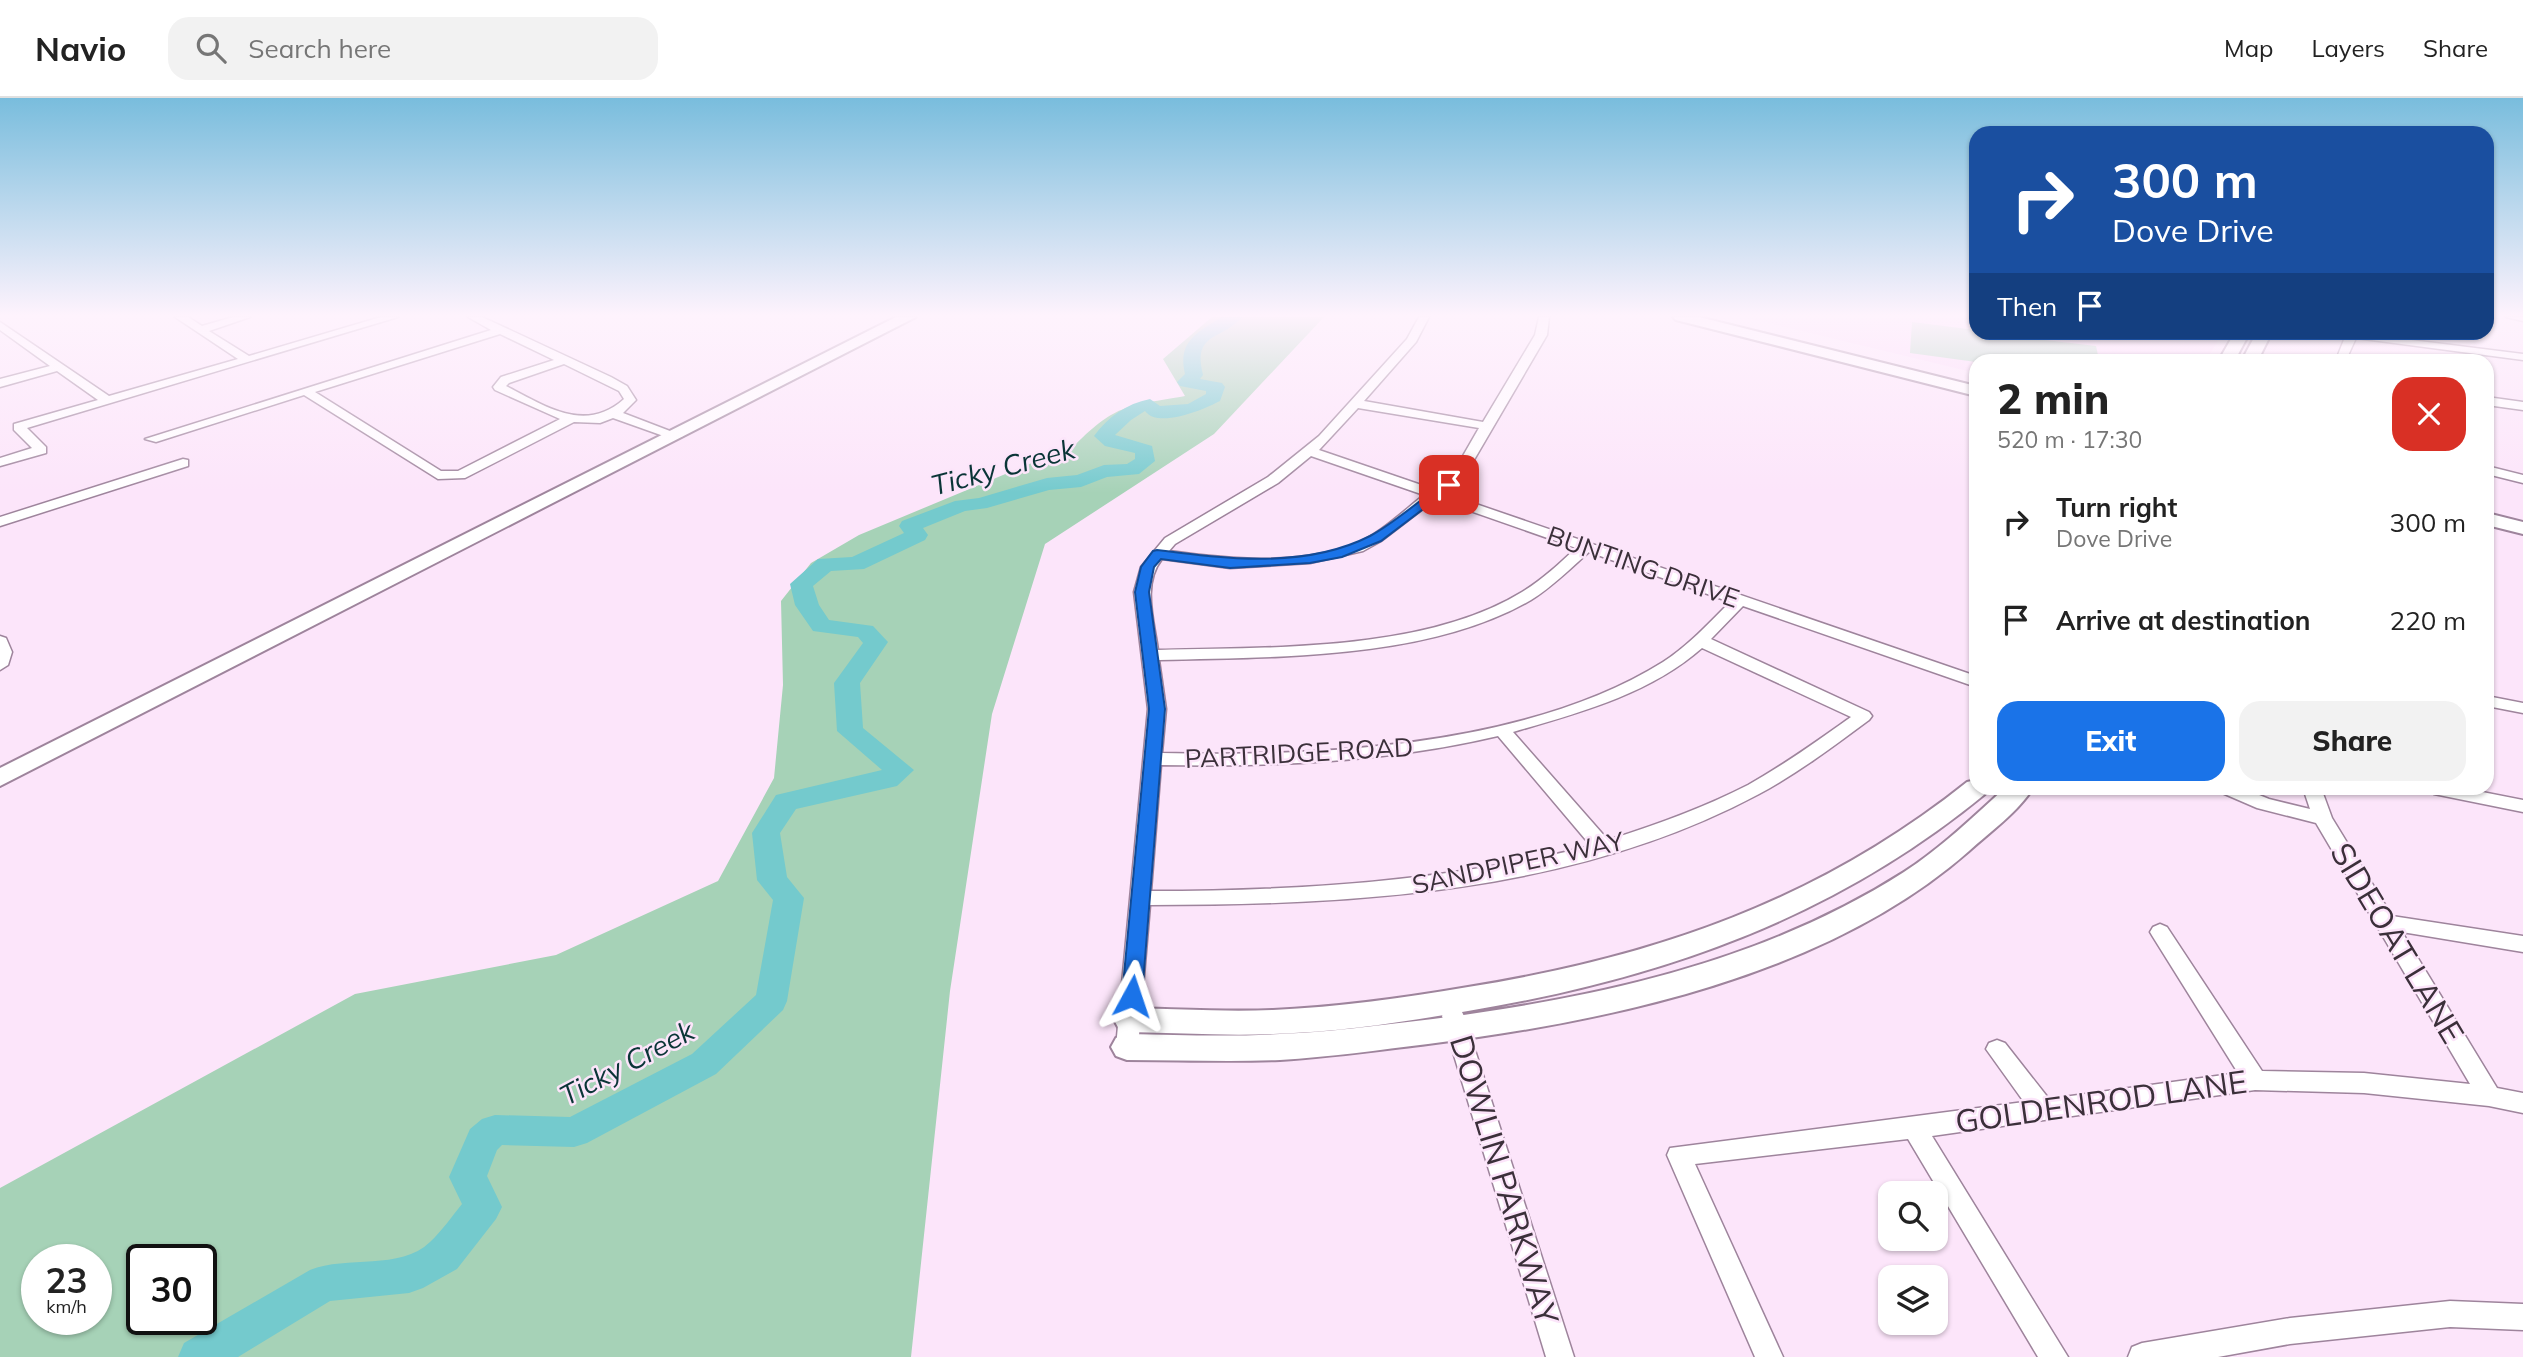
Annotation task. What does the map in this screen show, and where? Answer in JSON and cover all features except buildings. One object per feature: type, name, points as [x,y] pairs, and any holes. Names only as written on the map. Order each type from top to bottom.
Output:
[{"type":"street","points":[[0,383],[27,376]]},
{"type":"street","points":[[71,376],[106,400]]},
{"type":"street","points":[[0,462],[41,450],[18,427],[192,376]]},
{"type":"street","points":[[0,522],[305,391],[354,376]]},
{"type":"street","points":[[518,376],[505,380],[499,387],[569,420]]},
{"type":"street","points":[[594,376],[630,395],[626,405],[613,414]]},
{"type":"street","points":[[0,778],[794,376]]},
{"type":"street","points":[[1381,376],[1310,451],[1273,480],[1170,541],[1148,567],[1142,592],[1157,709],[1129,1034],[1279,1047],[1453,1015],[1629,964],[1702,940],[1799,902],[1881,860],[1937,822],[1969,794]]},
{"type":"street","points":[[1157,554],[1230,564],[1310,559],[1337,554],[1376,538],[1457,477],[1517,376]]},
{"type":"street","points":[[1915,376],[1969,389]]},
{"type":"street","points":[[305,391],[438,475],[474,470],[569,420],[613,414],[677,436]]},
{"type":"street","points":[[2494,402],[2523,406]]},
{"type":"street","points":[[1357,404],[1488,426]]},
{"type":"street","name":"BUNTING DRIVE","points":[[1310,451],[1969,680]]},
{"type":"street","points":[[2494,472],[2523,479]]},
{"type":"street","points":[[2494,504],[2523,511]]},
{"type":"street","points":[[2494,521],[2523,528]]},
{"type":"street","points":[[1150,655],[1348,646],[1447,626],[1520,599],[1545,583],[1587,547]]},
{"type":"street","name":"PARTRIDGE ROAD","points":[[1153,759],[1234,762],[1337,756],[1413,749],[1502,730],[1573,709],[1670,665],[1701,641],[1740,600]]},
{"type":"street","points":[[0,640],[4,652],[0,665]]},
{"type":"street","name":"SANDPIPER WAY","points":[[1142,898],[1325,896],[1414,886],[1537,865],[1670,829],[1740,797],[1798,763],[1863,716],[1701,641]]},
{"type":"street","points":[[2494,702],[2523,708]]},
{"type":"street","points":[[1502,730],[1604,848]]},
{"type":"street","points":[[1453,1015],[1582,1007],[1664,987],[1738,963],[1828,927],[1912,880],[1969,837],[2013,795]]},
{"type":"street","points":[[2243,795],[2264,804],[2323,818]]},
{"type":"street","name":"SIDEOAT LANE","points":[[2315,795],[2323,818],[2489,1096]]},
{"type":"street","points":[[2469,795],[2523,806]]},
{"type":"street","points":[[2385,922],[2523,944]]},
{"type":"street","points":[[2160,932],[2255,1080]]},
{"type":"street","name":"DOWLIN PARKWAY","points":[[1453,1015],[1560,1357]]},
{"type":"street","points":[[1997,1049],[2043,1109]]},
{"type":"street","name":"GOLDENROD LANE","points":[[1769,1357],[1679,1155],[1914,1128],[2255,1080],[2364,1083],[2489,1096],[2523,1103]]},
{"type":"street","points":[[1914,1128],[2054,1357]]},
{"type":"street","points":[[2143,1357],[2290,1331],[2450,1314],[2523,1317]]},
{"type":"green space","points":[[1173,376],[1269,376],[1214,434],[1045,544],[992,714],[950,991],[911,1357],[0,1357],[0,1188],[355,994],[556,955],[718,881],[774,778],[783,685],[781,601],[811,563],[859,535],[1075,445],[1113,414],[1150,402],[1185,396]]},
{"type":"waterway","name":"Ticky Creek","points":[[199,1357],[324,1283],[409,1275],[443,1256],[483,1207],[468,1177],[483,1140],[495,1130],[574,1132],[704,1064],[771,1001],[789,898],[772,880],[766,833],[786,802],[887,780],[900,770],[850,731],[847,683],[876,642],[865,631],[821,626],[807,605],[801,584],[826,564],[856,564],[917,535],[910,526],[962,505],[980,504],[1047,484],[1081,481],[1104,471],[1132,470],[1145,461],[1145,450],[1112,442],[1104,436],[1124,416],[1142,406],[1150,405],[1155,412],[1192,409],[1214,397],[1216,387],[1186,382],[1193,376]]},
{"type":"route","points":[[1132,996],[1157,709],[1142,592],[1148,567],[1157,554],[1230,564],[1310,559],[1337,554],[1358,548],[1376,538],[1449,485]]}]
